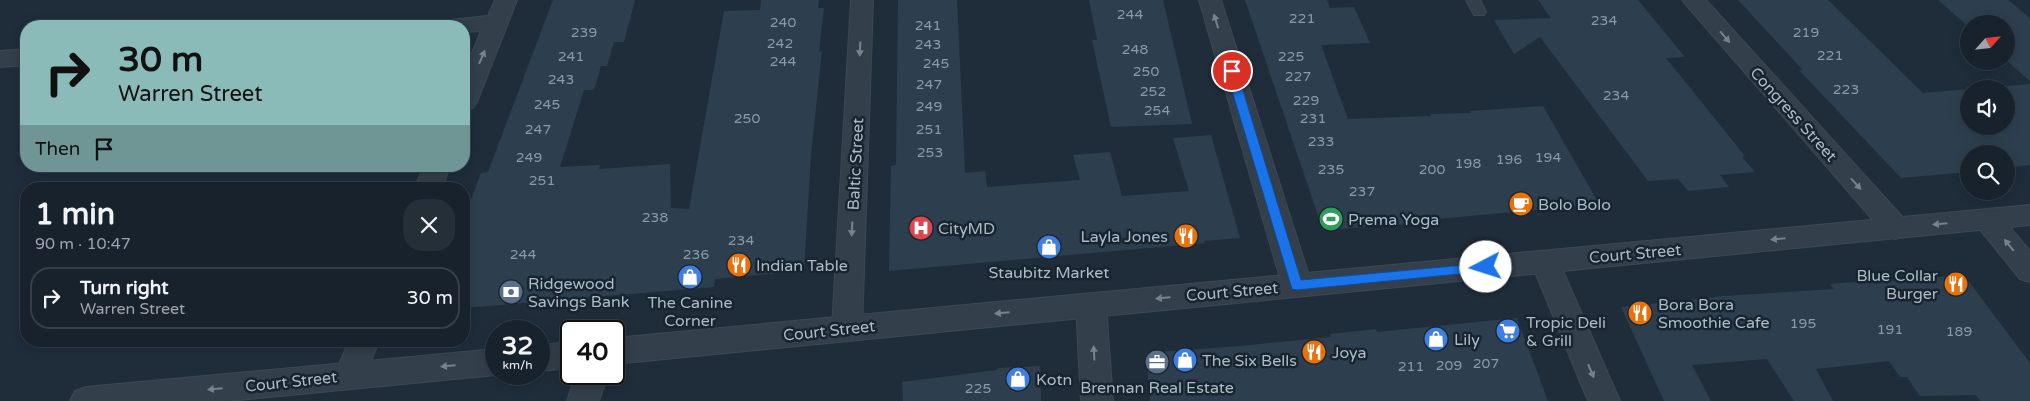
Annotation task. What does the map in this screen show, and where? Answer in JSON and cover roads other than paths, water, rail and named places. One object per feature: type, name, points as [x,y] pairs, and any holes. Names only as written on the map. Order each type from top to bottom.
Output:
[{"type":"street","points":[[470,88],[506,0]]},
{"type":"street","name":"Baltic Street","points":[[848,328],[862,0]]},
{"type":"street","points":[[1210,0],[1297,285]]},
{"type":"street","name":"Congress Street","points":[[1693,0],[1896,228]]},
{"type":"street","points":[[470,25],[497,23]]},
{"type":"street","points":[[0,58],[20,57]]},
{"type":"street","name":"Court Street","points":[[625,350],[2030,215]]},
{"type":"street","points":[[1988,220],[2030,271]]},
{"type":"street","points":[[1545,262],[1604,401]]},
{"type":"street","points":[[1091,305],[1096,401]]},
{"type":"street","points":[[350,376],[362,347]]},
{"type":"street","name":"Court Street","points":[[86,401],[485,363]]},
{"type":"street","points":[[583,401],[588,385]]},
{"type":"place","name":"Bolo Bolo","points":[[1521,204]]},
{"type":"place","name":"Prema Yoga","points":[[1331,219]]},
{"type":"place","name":"CityMD","points":[[921,228]]},
{"type":"place","name":"Layla Jones","points":[[1186,236]]},
{"type":"place","name":"Staubitz Market","points":[[1049,247]]},
{"type":"place","name":"Indian Table","points":[[739,265]]},
{"type":"place","name":"The Canine Corner","points":[[690,277]]},
{"type":"place","name":"Blue Collar Burger","points":[[1956,284]]},
{"type":"place","name":"Ridgewood Savings Bank","points":[[511,292]]},
{"type":"place","name":"Bora Bora Smoothie Cafe","points":[[1640,313]]},
{"type":"place","name":"Tropic Deli & Grill","points":[[1508,331]]},
{"type":"place","name":"Lily","points":[[1436,339]]},
{"type":"place","name":"Joya","points":[[1314,352]]},
{"type":"place","name":"The Six Bells","points":[[1185,360]]},
{"type":"place","name":"Brennan Real Estate","points":[[1157,362]]},
{"type":"place","name":"Kotn","points":[[1018,379]]}]
